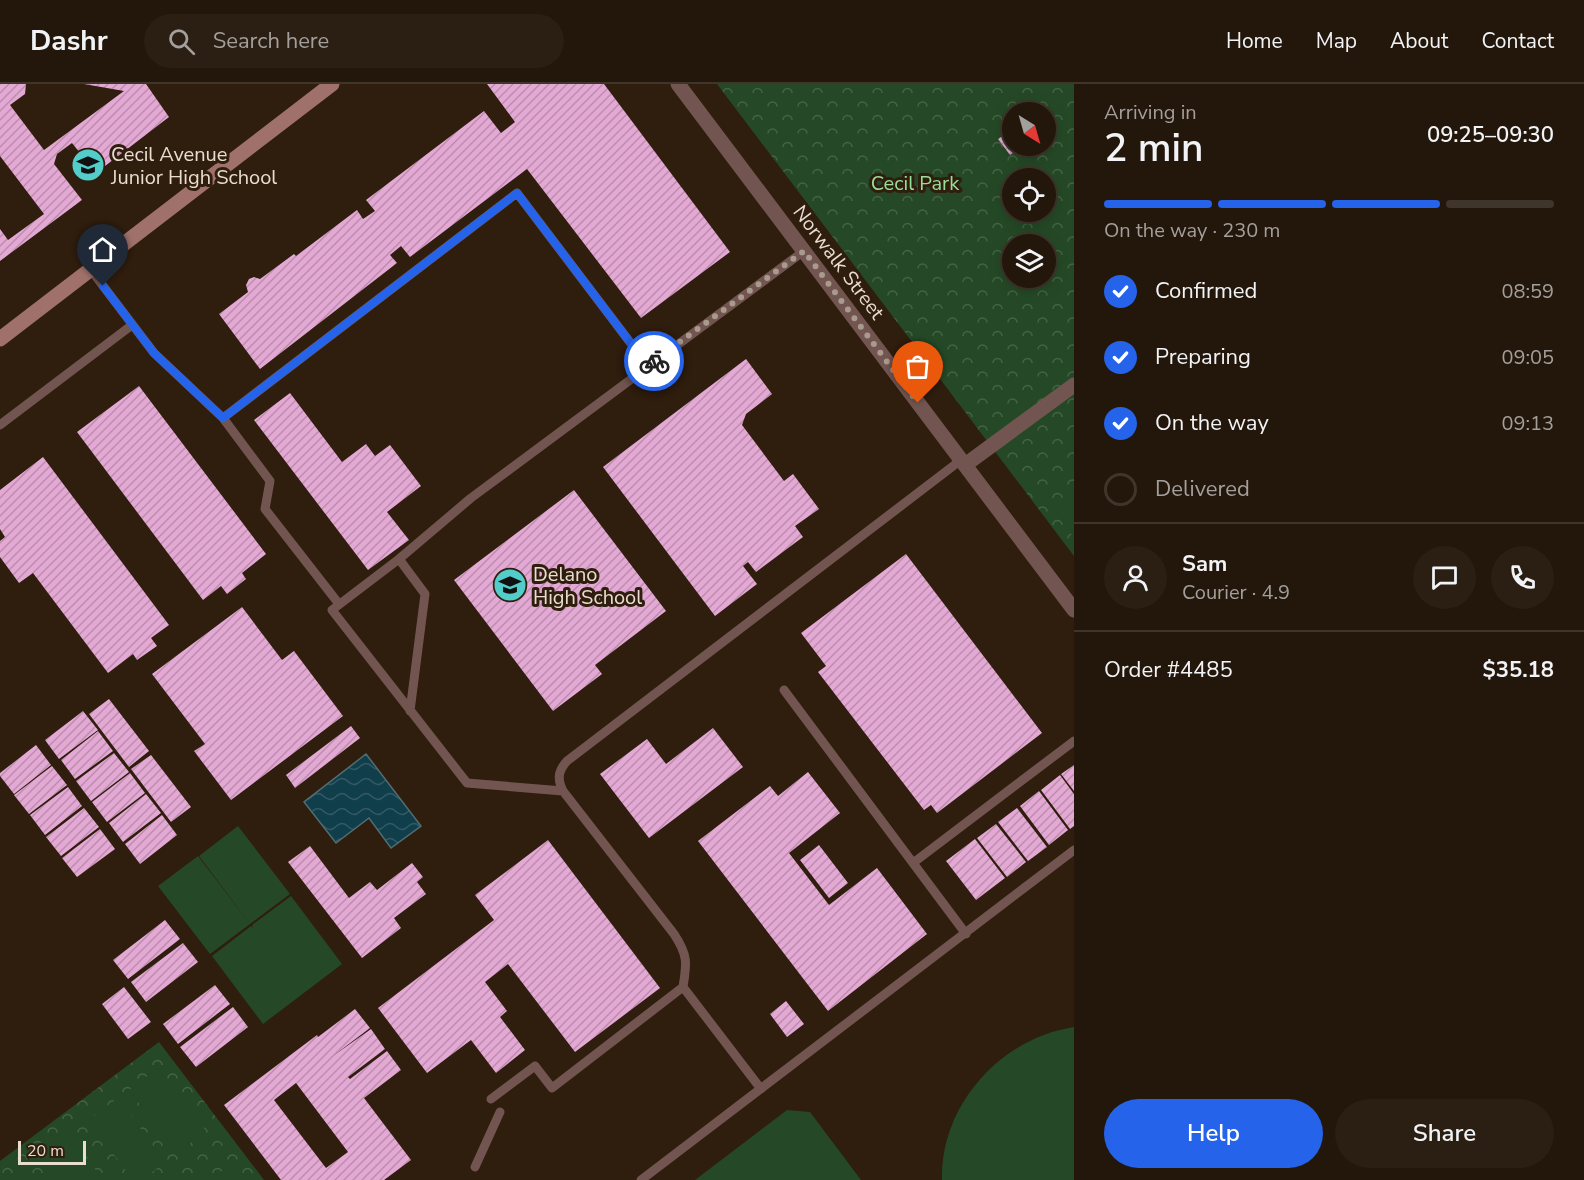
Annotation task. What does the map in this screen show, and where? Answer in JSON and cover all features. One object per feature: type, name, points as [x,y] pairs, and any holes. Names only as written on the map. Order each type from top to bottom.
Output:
[{"type":"main road","points":[[0,339],[322,87]]},
{"type":"street","name":"Norwalk Street","points":[[678,84],[1074,610]]},
{"type":"street","points":[[963,463],[1074,385]]},
{"type":"lane","points":[[223,418],[517,193],[648,366]]},
{"type":"lane","points":[[563,791],[467,783],[332,610],[399,559],[471,498],[804,251]]},
{"type":"lane","points":[[91,270],[154,353],[223,418],[270,481],[265,509],[339,604]]},
{"type":"lane","points":[[0,426],[132,325]]},
{"type":"lane","points":[[491,1099],[535,1065],[552,1088],[683,987],[687,964],[681,945],[563,791],[559,774],[567,761],[963,463]]},
{"type":"lane","points":[[399,559],[425,594],[410,711]]},
{"type":"lane","points":[[784,690],[966,934]]},
{"type":"lane","points":[[913,863],[1074,741]]},
{"type":"lane","points":[[641,1180],[1074,850]]},
{"type":"lane","points":[[683,987],[761,1089]]},
{"type":"lane","points":[[475,1167],[500,1112]]},
{"type":"green space","name":"Cecil Park","points":[[717,84],[1074,84],[1074,556]]},
{"type":"green space","points":[[1074,495],[1074,538],[1054,511]]},
{"type":"green space","points":[[238,826],[290,894],[250,924],[199,856]]},
{"type":"green space","points":[[198,856],[250,924],[210,954],[158,886]]},
{"type":"green space","points":[[291,896],[342,964],[263,1024],[212,956],[251,926],[253,928],[252,925]]},
{"type":"green space","points":[[1074,1027],[1074,1180],[942,1180],[944,1152],[952,1126],[964,1102],[980,1080],[1000,1060],[1022,1045],[1047,1034]]},
{"type":"green space","points":[[159,1042],[264,1180],[0,1180],[0,1161]]},
{"type":"green space","points":[[158,1068],[206,1131],[177,1153],[129,1090]]},
{"type":"green space","points":[[118,1098],[165,1162],[142,1180],[133,1180],[88,1120]]},
{"type":"green space","points":[[787,1110],[810,1112],[861,1180],[695,1180]]},
{"type":"green space","points":[[69,1135],[103,1180],[57,1180],[40,1157]]},
{"type":"green space","points":[[231,1164],[243,1180],[210,1180]]},
{"type":"water","points":[[366,754],[421,826],[391,848],[369,818],[336,843],[304,802]]},
{"type":"building","points":[[0,84],[26,84],[25,94],[10,105],[44,150],[124,91],[84,84],[146,84],[169,117],[96,173],[72,143],[57,154],[54,164],[82,200],[0,261],[0,229],[8,240],[44,214],[0,156]]},
{"type":"building","points":[[487,84],[604,84],[730,252],[641,318],[527,169],[410,257],[401,246],[390,255],[397,263],[260,369],[219,314],[248,292],[246,285],[249,279],[254,277],[260,279],[294,254],[296,256],[357,210],[363,219],[375,211],[366,200],[484,111],[501,133],[515,122]]},
{"type":"building","points":[[746,359],[772,394],[746,414],[742,425],[784,481],[793,474],[819,509],[795,526],[803,537],[756,572],[748,562],[743,566],[757,584],[715,616],[603,467]]},
{"type":"building","points":[[139,386],[266,554],[242,573],[246,579],[227,594],[221,586],[203,600],[77,432]]},
{"type":"building","points":[[290,393],[342,462],[366,444],[375,456],[390,445],[421,486],[387,512],[409,540],[368,570],[254,420]]},
{"type":"building","points":[[43,457],[169,625],[151,638],[157,646],[137,660],[133,654],[108,673],[33,573],[19,583],[0,557],[0,541],[5,537],[0,529],[0,490]]},
{"type":"building","points":[[574,490],[666,611],[595,665],[602,674],[553,711],[454,580]]},
{"type":"building","points":[[906,554],[1042,733],[937,813],[931,805],[924,810],[818,672],[826,666],[801,633]]},
{"type":"building","points":[[242,607],[282,660],[294,651],[343,716],[231,800],[194,751],[205,744],[152,674]]},
{"type":"building","points":[[109,699],[149,751],[129,767],[89,714]]},
{"type":"building","points":[[83,711],[98,730],[59,759],[45,740]]},
{"type":"building","points":[[351,726],[360,738],[295,788],[286,775]]},
{"type":"building","points":[[713,728],[743,767],[649,838],[600,774],[647,739],[666,764]]},
{"type":"building","points":[[98,731],[113,751],[75,779],[61,760]]},
{"type":"building","points":[[36,745],[51,765],[14,794],[0,773]]},
{"type":"building","points":[[114,753],[129,772],[91,801],[76,781]]},
{"type":"building","points":[[151,755],[191,807],[171,822],[131,769]]},
{"type":"building","points":[[1074,765],[1074,791],[1061,774]]},
{"type":"building","points":[[52,766],[67,785],[29,814],[14,795]]},
{"type":"building","points":[[808,772],[840,813],[789,853],[829,905],[877,868],[927,934],[828,1011],[698,841],[770,786],[778,796]]},
{"type":"building","points":[[130,773],[145,793],[107,822],[92,802]]},
{"type":"building","points":[[1060,775],[1074,794],[1074,826],[1070,829],[1041,790]]},
{"type":"building","points":[[68,787],[82,806],[45,835],[30,815]]},
{"type":"building","points":[[1039,791],[1068,830],[1049,845],[1020,806]]},
{"type":"building","points":[[146,794],[161,813],[123,842],[109,823]]},
{"type":"building","points":[[84,808],[99,827],[61,856],[46,837]]},
{"type":"building","points":[[1017,808],[1047,847],[1028,861],[998,822]]},
{"type":"building","points":[[162,815],[177,835],[140,864],[125,844]]},
{"type":"building","points":[[996,824],[1026,862],[1007,877],[977,838]]},
{"type":"building","points":[[100,829],[115,849],[77,877],[62,858]]},
{"type":"building","points":[[975,839],[1005,878],[976,900],[946,861]]},
{"type":"building","points":[[548,840],[660,988],[575,1052],[508,964],[485,982],[507,1011],[500,1017],[525,1050],[496,1073],[471,1040],[427,1073],[378,1008],[494,920],[475,895]]},
{"type":"building","points":[[819,845],[848,883],[829,898],[800,860]]},
{"type":"building","points":[[310,846],[349,898],[370,882],[377,890],[412,863],[423,877],[417,882],[426,894],[394,918],[401,928],[362,958],[288,862]]},
{"type":"building","points":[[165,920],[180,939],[128,979],[113,960]]},
{"type":"building","points":[[183,943],[198,962],[146,1002],[131,982]]},
{"type":"building","points":[[215,985],[230,1004],[178,1044],[163,1024]]},
{"type":"building","points":[[124,987],[151,1022],[128,1039],[102,1004]]},
{"type":"building","points":[[786,1001],[804,1024],[787,1037],[770,1014]]},
{"type":"building","points":[[233,1007],[248,1027],[196,1067],[180,1047]]},
{"type":"building","points":[[355,1009],[370,1028],[333,1056],[371,1029],[385,1049],[348,1077],[350,1079],[387,1051],[401,1070],[364,1098],[411,1160],[384,1180],[281,1180],[224,1105],[317,1035],[318,1037]],"holes":[[[296,1083],[348,1152],[326,1168],[274,1100]]]},
{"type":"way so far","points":[[654,361],[804,251],[918,403]]},
{"type":"place","name":"Cecil Avenue Junior High School","points":[[88,165]]},
{"type":"place","name":"Delano High School","points":[[510,585]]},
{"type":"route","points":[[103,286],[154,353],[223,418],[517,193],[648,366],[654,361]]}]
